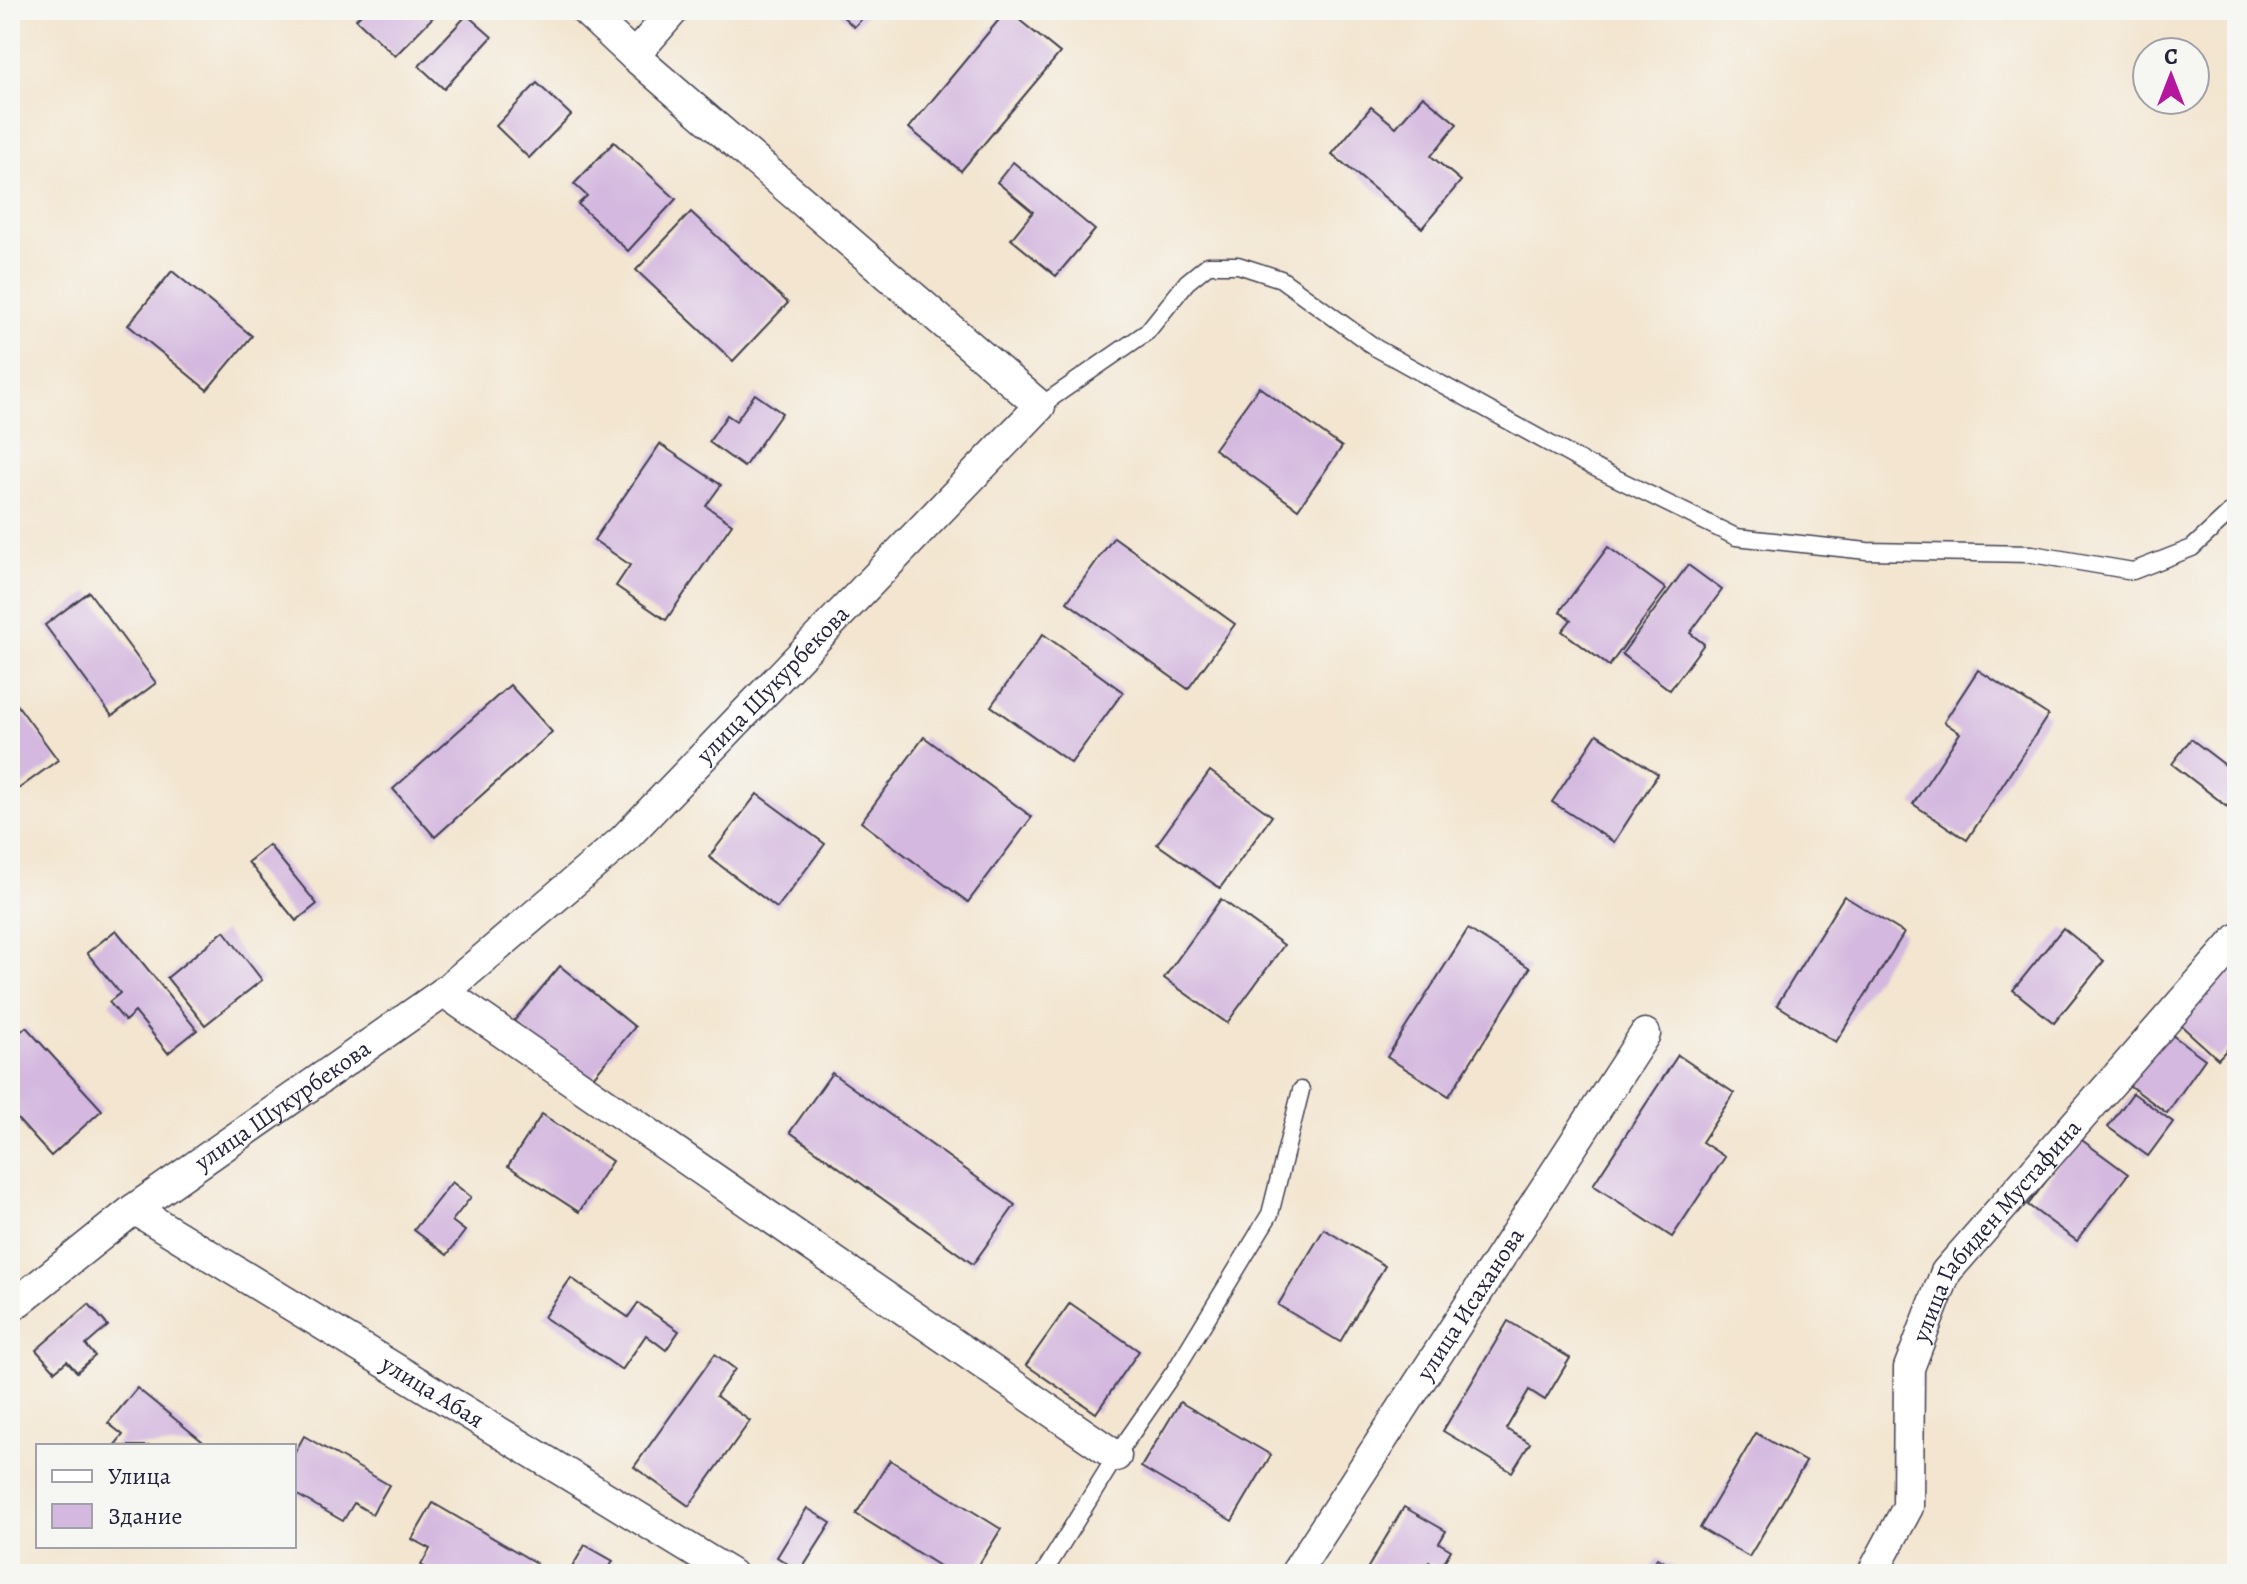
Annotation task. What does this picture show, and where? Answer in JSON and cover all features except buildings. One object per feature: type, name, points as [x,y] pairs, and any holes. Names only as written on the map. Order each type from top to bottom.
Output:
[{"type":"street","points":[[585,10],[634,56],[1040,406]]},
{"type":"street","points":[[634,56],[674,10]]},
{"type":"street","name":"улица Шукурбекова","points":[[10,1308],[134,1209],[444,992],[623,840],[1040,406]]},
{"type":"street","name":"улица Габиден Мустафина","points":[[1872,1574],[1908,1507],[1909,1368],[1946,1272],[2237,939]]},
{"type":"street","points":[[444,992],[1116,1456]]},
{"type":"street","name":"улица Исаханова","points":[[1295,1574],[1645,1034]]},
{"type":"street","name":"улица Абая","points":[[134,1209],[731,1574]]},
{"type":"lane","points":[[1040,406],[1147,332],[1187,282],[1208,265],[1238,265],[1281,279],[1376,348],[1581,461],[1736,537],[1867,551],[2032,554],[2133,571],[2192,548],[2235,508],[2237,502]]},
{"type":"lane","points":[[1043,1574],[1116,1456],[1176,1369],[1270,1214],[1301,1090]]}]
